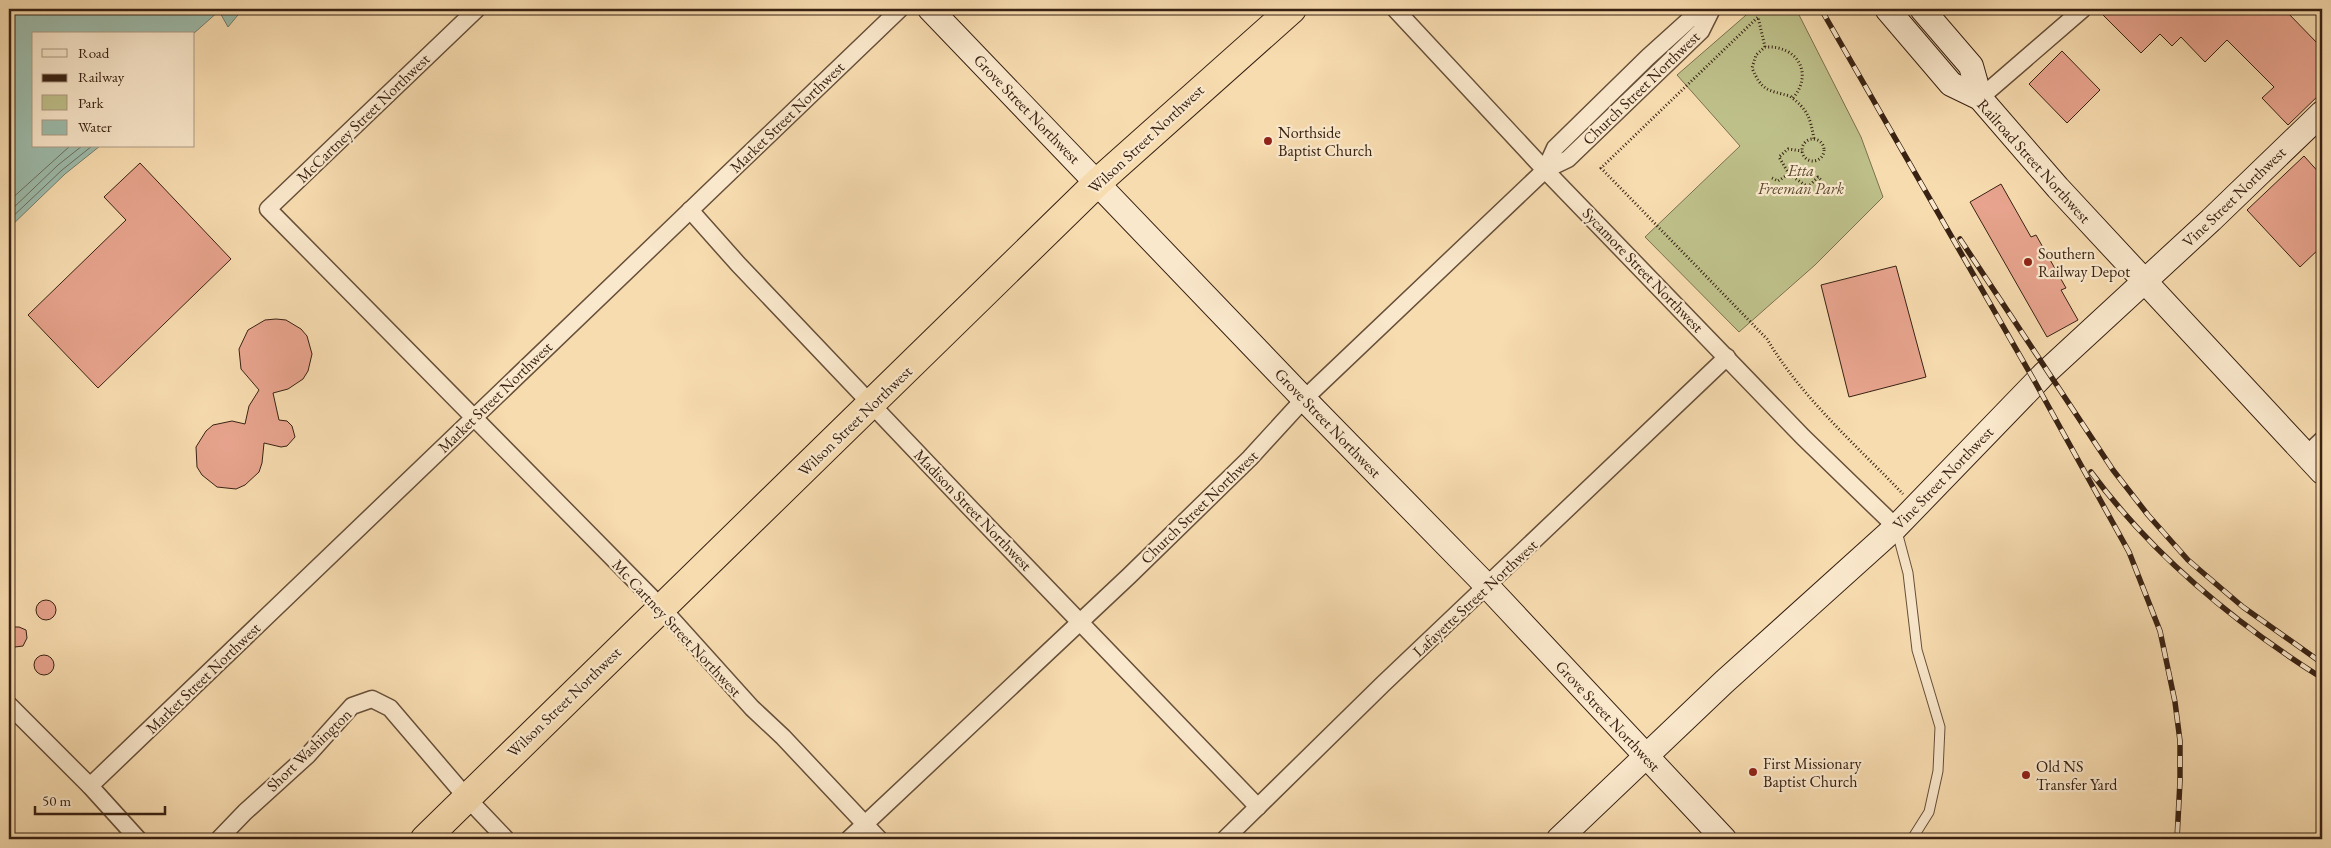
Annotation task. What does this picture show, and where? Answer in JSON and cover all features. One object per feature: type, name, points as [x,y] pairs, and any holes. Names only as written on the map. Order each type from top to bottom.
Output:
[{"type":"highway","name":"Wilson Street Northwest","points":[[425,839],[660,607],[872,404],[1098,182],[1292,9]]},
{"type":"street","name":"McCartney Street Northwest","points":[[287,226],[268,209],[477,9]]},
{"type":"street","name":"Market Street Northwest","points":[[90,786],[900,9]]},
{"type":"street","name":"Grove Street Northwest","points":[[930,9],[1098,182],[1304,399],[1488,586],[1724,839]]},
{"type":"street","name":"Sycamore Street Northwest","points":[[1395,9],[1545,170],[1803,438],[1896,527]]},
{"type":"street","name":"Railroad Street Northwest","points":[[1887,9],[1951,84],[1980,98],[2058,188],[2144,282],[2314,447],[2322,472]]},
{"type":"street","points":[[1922,9],[1971,66],[1980,98],[2083,9]]},
{"type":"street","name":"Church Street Northwest","points":[[849,839],[1250,458],[1304,399],[1545,170],[1568,159],[1617,112],[1701,31],[1711,10]]},
{"type":"street","name":"Vine Street Northwest","points":[[1559,839],[1645,756],[1896,527],[2044,374],[2144,282],[2322,112]]},
{"type":"street","name":"Madison Street Northwest","points":[[690,210],[738,264],[1258,807]]},
{"type":"street","name":"Mc Cartney Street Northwest","points":[[287,226],[660,607],[752,708],[879,839]]},
{"type":"street","name":"Lafayette Street Northwest","points":[[1225,839],[1382,684],[1488,586],[1727,357]]},
{"type":"street","name":"Short Washington","points":[[218,839],[244,812],[308,754],[352,706],[372,699],[390,708],[466,798],[506,839]]},
{"type":"street","points":[[9,705],[90,786],[138,839]]},
{"type":"lane","points":[[1896,527],[1908,573],[1917,650],[1940,727],[1938,771],[1929,812],[1912,839]]},
{"type":"path","points":[[1765,47],[1758,17],[1600,168],[1767,340],[1778,358],[1802,388],[1916,507]]},
{"type":"path","points":[[1793,98],[1802,88],[1803,81],[1796,57],[1786,50],[1765,47],[1756,55],[1752,68],[1759,84],[1768,91],[1793,98],[1803,106],[1811,119],[1814,139]]},
{"type":"path","points":[[1814,139],[1819,141],[1824,147],[1822,157],[1816,161],[1809,160],[1803,156],[1802,151],[1805,142],[1814,139]]},
{"type":"path","points":[[1802,151],[1788,149],[1779,157],[1789,174],[1808,187],[1818,177],[1822,180]]},
{"type":"path","points":[[1772,178],[1778,182],[1789,174]]},
{"type":"green space","name":"Etta Freeman Park","points":[[1753,9],[1796,9],[1861,137],[1883,197],[1815,265],[1739,332],[1645,237],[1740,146],[1677,75]]},
{"type":"water","points":[[9,9],[243,9],[228,27],[219,11],[195,32],[32,32],[32,148],[98,148],[65,174],[9,228]]},
{"type":"building","points":[[2097,9],[2284,9],[2322,48],[2322,92],[2288,125],[2262,98],[2274,87],[2227,40],[2205,62],[2181,37],[2172,46],[2160,34],[2141,53]]},
{"type":"building","points":[[2062,51],[2100,90],[2067,123],[2029,84]]},
{"type":"building","points":[[2304,156],[2322,176],[2322,246],[2300,267],[2247,210]]},
{"type":"building","points":[[140,163],[231,259],[98,388],[28,315],[126,220],[104,197]]},
{"type":"building","name":"Southern Railway Depot","points":[[2001,184],[2031,237],[2036,235],[2066,288],[2061,290],[2078,320],[2047,337],[1970,202]]},
{"type":"building","points":[[1896,266],[1926,377],[1849,397],[1821,285]]},
{"type":"building","points":[[265,320],[286,320],[301,329],[307,336],[312,354],[308,371],[303,379],[288,389],[273,393],[279,420],[287,421],[292,426],[295,437],[287,446],[281,447],[264,443],[259,472],[245,485],[236,489],[217,487],[202,475],[197,467],[196,447],[206,431],[213,425],[232,421],[245,424],[249,406],[259,390],[241,369],[239,349],[248,330]]},
{"type":"building","points":[[46,600],[53,603],[56,610],[53,617],[46,620],[39,617],[36,610],[39,603]]},
{"type":"building","points":[[9,627],[19,627],[26,630],[27,638],[23,646],[15,647],[9,644]]},
{"type":"building","points":[[44,655],[51,658],[54,665],[51,672],[44,675],[37,672],[34,665],[37,658]]},
{"type":"railway","points":[[1821,9],[2035,382],[2129,552],[2160,631],[2175,702],[2180,741],[2177,839]]},
{"type":"railway","points":[[1960,239],[2113,470],[2148,515],[2188,560],[2243,607],[2322,663]]},
{"type":"railway","points":[[2091,472],[2141,532],[2197,586],[2258,634],[2322,678]]},
{"type":"place","name":"Northside Baptist Church","points":[[1268,141]]},
{"type":"place","name":"Southern Railway Depot","points":[[2028,262]]},
{"type":"place","name":"First Missionary Baptist Church","points":[[1753,772]]},
{"type":"place","name":"Old NS Transfer Yard","points":[[2026,775]]}]
